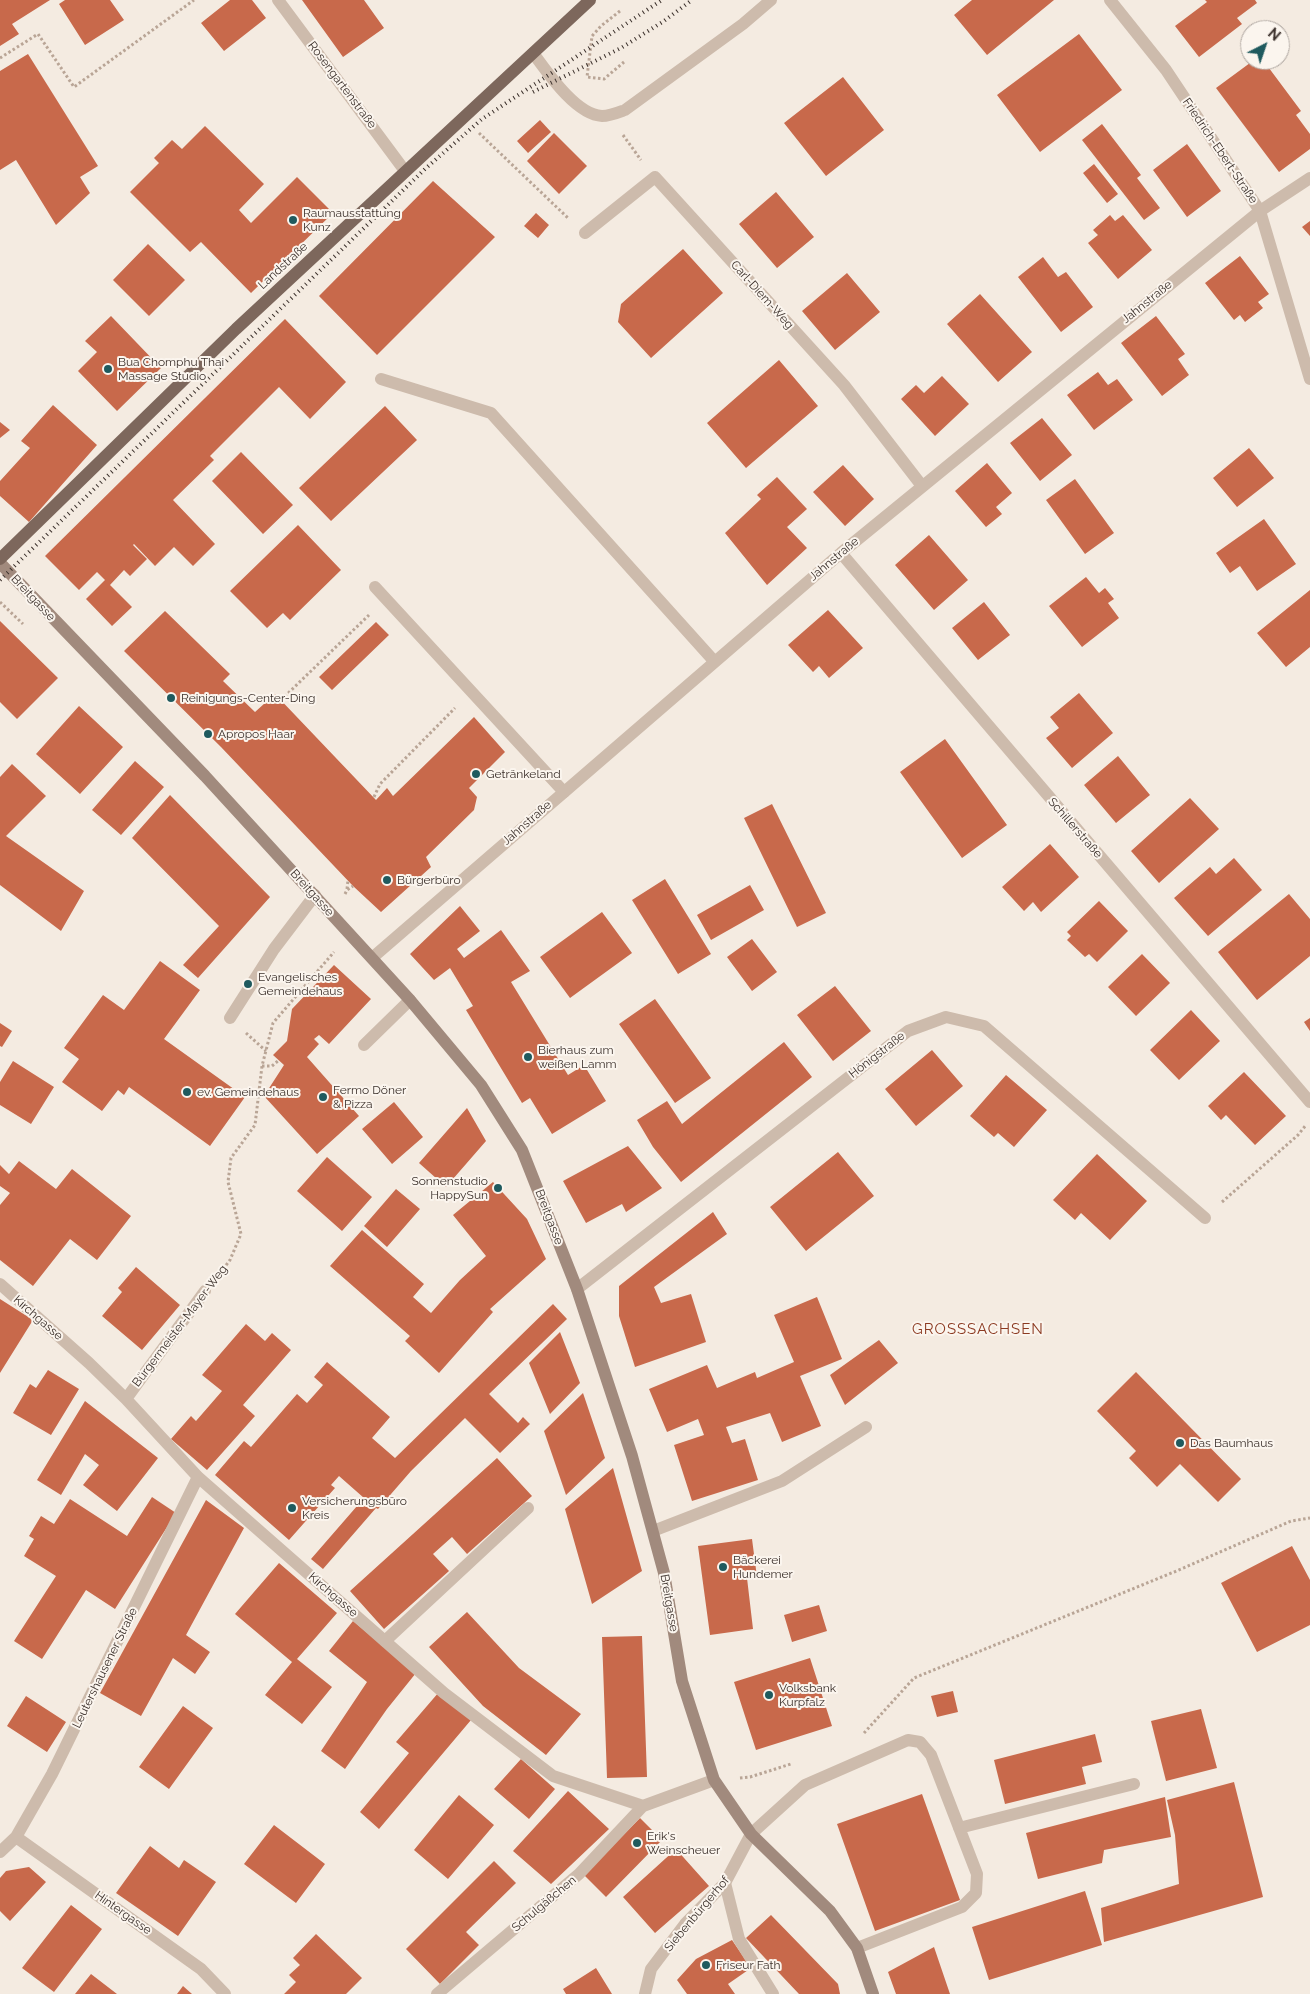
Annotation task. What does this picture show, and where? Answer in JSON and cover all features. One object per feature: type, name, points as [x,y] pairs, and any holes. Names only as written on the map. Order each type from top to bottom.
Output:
[{"type":"main road","name":"Landstraße","points":[[0,558],[236,329],[590,0]]},
{"type":"main road","name":"Breitgasse","points":[[0,563],[205,776],[410,1000],[480,1085],[522,1150],[577,1289],[632,1456],[664,1573],[682,1681],[714,1780],[751,1834],[830,1911],[857,1948],[873,1994]]},
{"type":"street","name":"Rosengartenstraße","points":[[278,0],[405,171]]},
{"type":"street","points":[[533,53],[549,74],[581,107],[590,113],[600,116],[611,115],[625,110],[743,24],[770,0]]},
{"type":"street","name":"Friedrich-Ebert-Straße","points":[[1110,0],[1166,70],[1260,211],[1310,379]]},
{"type":"street","name":"Carl-Diem-Weg","points":[[584,233],[655,177],[844,385],[922,486]]},
{"type":"street","name":"Jahnstraße","points":[[372,958],[841,553],[1260,211],[1310,178]]},
{"type":"street","points":[[381,379],[491,412],[714,662]]},
{"type":"street","name":"Schillerstraße","points":[[841,553],[1310,1102]]},
{"type":"street","points":[[375,587],[564,792]]},
{"type":"street","points":[[230,1018],[274,949],[315,895]]},
{"type":"street","points":[[364,1045],[410,1000]]},
{"type":"street","name":"Hönigstraße","points":[[577,1289],[908,1031],[946,1017],[984,1026],[1205,1218]]},
{"type":"street","name":"Kirchgasse","points":[[0,1284],[89,1363],[126,1399],[198,1477],[444,1693],[553,1776],[643,1806]]},
{"type":"street","name":"Bürgermeister-Mayer-Weg","points":[[126,1399],[205,1292]]},
{"type":"street","points":[[653,1531],[782,1481],[866,1427]]},
{"type":"street","name":"Leutershausener Straße","points":[[0,1852],[16,1837],[52,1774],[198,1477]]},
{"type":"street","points":[[386,1641],[528,1508]]},
{"type":"street","points":[[751,1834],[806,1785],[908,1740],[920,1742],[930,1755],[977,1874],[976,1894],[962,1907],[857,1948]]},
{"type":"street","points":[[643,1806],[714,1780]]},
{"type":"street","points":[[959,1828],[1134,1784]]},
{"type":"street","name":"Schulgäßchen","points":[[437,1994],[579,1874],[643,1806]]},
{"type":"street","name":"Siebenbürgerhof","points":[[645,1994],[651,1969],[685,1924],[725,1883],[751,1834]]},
{"type":"street","name":"Hintergasse","points":[[16,1837],[201,1969],[225,1994]]},
{"type":"street","points":[[725,1883],[739,1939],[773,1994]]},
{"type":"path","points":[[0,58],[38,34],[74,87],[194,0]]},
{"type":"path","points":[[620,11],[592,36],[587,77],[604,80],[624,62]]},
{"type":"path","points":[[462,117],[584,233]]},
{"type":"path","points":[[281,700],[385,598]]},
{"type":"path","points":[[374,797],[380,784],[471,692]]},
{"type":"path","points":[[347,890],[348,880]]},
{"type":"path","name":"Bürgermeister-Mayer-Weg","points":[[205,1292],[230,1260],[240,1234],[228,1182],[231,1158],[254,1125],[262,1066],[273,1023],[350,935]]},
{"type":"path","points":[[262,1066],[272,1066],[279,1060]]},
{"type":"path","points":[[1205,1218],[1298,1135],[1310,1120]]},
{"type":"path","points":[[863,1734],[914,1678],[1291,1522],[1310,1518]]},
{"type":"path","points":[[714,1780],[750,1777],[797,1763]]},
{"type":"building","points":[[0,0],[50,0],[12,24],[19,34],[0,46]]},
{"type":"building","points":[[65,0],[110,0],[124,20],[85,45],[59,4]]},
{"type":"building","points":[[230,0],[252,0],[266,18],[224,51],[201,23]]},
{"type":"building","points":[[302,0],[364,0],[384,28],[343,57]]},
{"type":"building","points":[[972,0],[1054,0],[987,55],[954,15]]},
{"type":"building","points":[[1205,0],[1255,0],[1257,3],[1237,18],[1240,26],[1199,57],[1175,26],[1207,2]]},
{"type":"building","points":[[1079,34],[1122,90],[1040,152],[997,95]]},
{"type":"building","points":[[28,54],[98,166],[80,177],[90,193],[56,225],[16,160],[0,170],[0,71]]},
{"type":"building","points":[[1240,70],[1270,70],[1301,111],[1296,115],[1310,134],[1310,149],[1279,172],[1216,88]]},
{"type":"building","points":[[843,77],[884,130],[826,176],[784,123]]},
{"type":"building","points":[[540,120],[551,132],[528,153],[517,141]]},
{"type":"building","points":[[1102,124],[1141,175],[1137,178],[1160,208],[1144,220],[1082,140]]},
{"type":"building","points":[[205,126],[264,184],[239,210],[251,223],[297,177],[333,213],[251,293],[201,242],[190,252],[130,192],[159,163],[154,158],[172,140],[182,149]]},
{"type":"building","points":[[554,133],[587,166],[559,194],[527,161]]},
{"type":"building","points":[[1187,144],[1221,191],[1187,217],[1153,170]]},
{"type":"building","points":[[1094,164],[1118,194],[1107,203],[1083,173]]},
{"type":"building","points":[[433,181],[495,237],[377,355],[319,296]]},
{"type":"building","points":[[776,192],[814,237],[777,268],[739,224]]},
{"type":"building","points":[[536,213],[549,225],[538,238],[524,226]]},
{"type":"building","points":[[1110,215],[1115,221],[1123,215],[1152,250],[1118,279],[1088,243],[1098,235],[1093,230]]},
{"type":"building","points":[[1310,221],[1310,236],[1302,227]]},
{"type":"building","points":[[148,244],[185,280],[149,316],[113,280]]},
{"type":"building","points":[[683,249],[723,293],[651,358],[618,322],[621,304]]},
{"type":"building","points":[[1240,256],[1269,294],[1258,302],[1263,308],[1245,322],[1240,315],[1234,320],[1205,283]]},
{"type":"building","points":[[1043,257],[1058,277],[1066,272],[1093,307],[1061,332],[1018,277]]},
{"type":"building","points":[[847,273],[880,312],[835,350],[802,311]]},
{"type":"building","points":[[980,294],[1032,352],[998,382],[947,324]]},
{"type":"building","points":[[111,316],[161,368],[117,411],[78,371],[97,352],[85,341]]},
{"type":"building","points":[[1156,316],[1185,354],[1178,359],[1189,375],[1162,396],[1121,343]]},
{"type":"building","points":[[285,319],[346,382],[310,419],[279,387],[210,456],[214,460],[173,500],[215,544],[193,566],[174,547],[155,566],[134,544],[147,559],[130,576],[124,570],[110,585],[132,607],[112,626],[86,599],[105,580],[97,572],[79,590],[45,556]]},
{"type":"building","points":[[779,360],[818,406],[746,468],[707,423]]},
{"type":"building","points":[[1098,372],[1108,385],[1117,379],[1133,400],[1094,430],[1067,395]]},
{"type":"building","points":[[942,376],[969,404],[935,436],[901,399],[916,385],[924,393]]},
{"type":"building","points":[[53,405],[97,445],[29,522],[0,496],[0,481],[30,448],[21,441]]},
{"type":"building","points":[[385,406],[417,440],[331,521],[299,488]]},
{"type":"building","points":[[1042,418],[1072,455],[1040,481],[1010,443]]},
{"type":"building","points":[[0,422],[10,430],[0,438]]},
{"type":"building","points":[[1249,448],[1274,478],[1237,507],[1213,478]]},
{"type":"building","points":[[241,452],[293,505],[263,534],[212,481]]},
{"type":"building","points":[[987,463],[1012,493],[996,507],[1002,514],[986,527],[955,491]]},
{"type":"building","points":[[843,465],[874,499],[845,526],[813,492]]},
{"type":"building","points":[[777,477],[807,509],[787,527],[807,548],[767,585],[725,533],[761,499],[757,495]]},
{"type":"building","points":[[1075,479],[1114,533],[1085,554],[1046,500]]},
{"type":"building","points":[[1264,519],[1296,564],[1257,591],[1240,566],[1230,573],[1216,553]]},
{"type":"building","points":[[298,525],[341,570],[290,620],[283,613],[267,628],[230,591]]},
{"type":"building","points":[[929,535],[968,580],[934,610],[895,565]]},
{"type":"building","points":[[1086,577],[1099,593],[1105,588],[1114,599],[1108,603],[1119,618],[1082,647],[1049,606]]},
{"type":"building","points":[[1310,590],[1310,647],[1286,667],[1257,633]]},
{"type":"building","points":[[984,602],[1010,635],[978,660],[952,628]]},
{"type":"building","points":[[828,610],[863,648],[829,678],[819,666],[813,672],[788,645]]},
{"type":"building","points":[[165,611],[230,674],[223,681],[255,712],[275,694],[376,800],[387,788],[393,796],[474,717],[505,752],[469,788],[477,797],[474,810],[426,857],[431,867],[381,912],[353,886],[221,747],[124,651]]},
{"type":"building","points":[[0,621],[58,678],[17,719],[0,702]]},
{"type":"building","points":[[376,622],[389,635],[332,690],[319,677]]},
{"type":"building","points":[[1079,693],[1113,733],[1072,768],[1046,738],[1059,728],[1050,717]]},
{"type":"building","points":[[79,706],[123,747],[80,794],[36,754]]},
{"type":"building","points":[[945,739],[1007,825],[962,858],[900,772]]},
{"type":"building","points":[[1118,756],[1150,795],[1116,823],[1084,785]]},
{"type":"building","points":[[135,761],[164,787],[121,835],[92,810]]},
{"type":"building","points":[[12,764],[46,796],[6,836],[84,891],[61,931],[0,885],[0,777]]},
{"type":"building","points":[[170,795],[270,897],[198,978],[183,965],[219,926],[132,838]]},
{"type":"building","points":[[1190,798],[1219,829],[1159,883],[1131,851]]},
{"type":"building","points":[[772,804],[826,913],[797,927],[744,818]]},
{"type":"building","points":[[1050,844],[1079,877],[1041,912],[1033,902],[1024,911],[1002,887]]},
{"type":"building","points":[[1234,858],[1262,890],[1208,936],[1174,898],[1210,867],[1216,874]]},
{"type":"building","points":[[665,879],[711,954],[678,974],[632,900]]},
{"type":"building","points":[[750,885],[764,910],[711,940],[697,915]]},
{"type":"building","points":[[1289,894],[1310,919],[1310,956],[1257,1000],[1218,952]]},
{"type":"building","points":[[1099,901],[1128,931],[1097,962],[1089,954],[1085,957],[1067,940],[1071,936],[1067,932]]},
{"type":"building","points":[[460,906],[480,931],[457,949],[464,958],[501,930],[530,971],[511,982],[568,1075],[584,1065],[606,1101],[552,1134],[530,1098],[522,1103],[466,1010],[473,1006],[450,968],[434,980],[410,954]]},
{"type":"building","points":[[602,912],[632,953],[570,998],[540,957]]},
{"type":"building","points":[[752,939],[777,972],[752,991],[727,957]]},
{"type":"building","points":[[1142,954],[1170,983],[1136,1016],[1108,987]]},
{"type":"building","points":[[160,961],[200,990],[164,1039],[245,1097],[210,1146],[129,1087],[124,1095],[118,1090],[102,1111],[62,1082],[79,1059],[64,1048],[103,995],[124,1010]]},
{"type":"building","points":[[334,965],[371,999],[329,1044],[319,1035],[314,1039],[319,1044],[307,1057],[359,1116],[317,1154],[264,1096],[284,1065],[273,1055],[287,1041],[292,1009]]},
{"type":"building","points":[[835,986],[871,1031],[833,1061],[797,1015]]},
{"type":"building","points":[[655,999],[711,1078],[675,1103],[619,1024]]},
{"type":"building","points":[[1191,1010],[1220,1041],[1179,1080],[1150,1050]]},
{"type":"building","points":[[1310,1018],[1310,1031],[1304,1022]]},
{"type":"building","points":[[0,1023],[12,1031],[2,1047],[0,1046]]},
{"type":"building","points":[[784,1042],[812,1077],[681,1182],[653,1147],[637,1120],[667,1101],[682,1124]]},
{"type":"building","points":[[932,1050],[963,1086],[916,1126],[885,1089]]},
{"type":"building","points":[[13,1061],[54,1087],[31,1124],[0,1105],[0,1082]]},
{"type":"building","points":[[1244,1072],[1286,1116],[1255,1145],[1226,1115],[1221,1120],[1208,1106]]},
{"type":"building","points":[[1006,1075],[1047,1110],[1014,1147],[998,1133],[994,1137],[970,1116]]},
{"type":"building","points":[[394,1102],[423,1137],[392,1164],[362,1129]]},
{"type":"building","points":[[467,1108],[486,1141],[446,1187],[419,1163]]},
{"type":"building","points":[[628,1146],[662,1188],[626,1212],[622,1204],[586,1223],[563,1181]]},
{"type":"building","points":[[838,1152],[874,1196],[806,1251],[770,1207]]},
{"type":"building","points":[[1097,1154],[1147,1201],[1110,1240],[1081,1213],[1075,1220],[1053,1200]]},
{"type":"building","points":[[327,1157],[372,1197],[342,1231],[297,1191]]},
{"type":"building","points":[[19,1161],[56,1189],[72,1169],[131,1216],[97,1260],[70,1239],[33,1286],[0,1260],[0,1205],[10,1193],[0,1186],[0,1165],[9,1174]]},
{"type":"building","points":[[493,1182],[527,1219],[546,1259],[490,1309],[493,1312],[439,1373],[405,1341],[410,1336],[330,1266],[362,1230],[424,1284],[413,1297],[431,1313],[460,1280],[486,1256],[453,1215]]},
{"type":"building","points":[[396,1189],[420,1209],[387,1247],[364,1226]]},
{"type":"building","points":[[713,1212],[727,1234],[654,1287],[661,1303],[691,1294],[706,1342],[635,1367],[619,1316],[619,1286]]},
{"type":"building","points":[[136,1267],[180,1305],[142,1350],[102,1316],[122,1292],[118,1288]]},
{"type":"building","points":[[817,1297],[842,1359],[800,1376],[821,1426],[782,1442],[770,1413],[726,1427],[732,1443],[745,1439],[758,1480],[692,1501],[674,1445],[704,1435],[698,1419],[667,1432],[649,1389],[707,1365],[717,1388],[755,1372],[757,1378],[794,1362],[774,1315]]},
{"type":"building","points":[[0,1299],[33,1320],[0,1373]]},
{"type":"building","points":[[553,1304],[567,1319],[489,1394],[518,1423],[523,1417],[530,1424],[500,1453],[465,1418],[411,1471],[378,1509],[376,1508],[323,1569],[311,1559],[364,1498],[339,1476],[331,1485],[335,1488],[289,1540],[215,1475],[244,1441],[251,1447],[297,1394],[307,1403],[323,1385],[314,1377],[327,1362],[390,1417],[372,1438],[395,1458]]},
{"type":"building","points":[[246,1324],[265,1341],[272,1333],[291,1350],[243,1405],[255,1416],[207,1470],[171,1439],[191,1416],[196,1421],[222,1391],[202,1375]]},
{"type":"building","points":[[560,1332],[580,1383],[550,1414],[529,1363]]},
{"type":"building","points":[[879,1340],[898,1363],[845,1405],[830,1375]]},
{"type":"building","points":[[48,1370],[79,1389],[51,1435],[13,1413],[30,1384],[36,1388]]},
{"type":"building","points":[[1136,1372],[1241,1479],[1218,1502],[1180,1464],[1157,1487],[1129,1458],[1136,1451],[1097,1411]]},
{"type":"building","points":[[583,1393],[605,1458],[566,1495],[544,1431]]},
{"type":"building","points":[[85,1401],[158,1458],[117,1511],[83,1485],[99,1465],[85,1454],[61,1495],[37,1480]]},
{"type":"building","points":[[497,1458],[532,1496],[467,1554],[452,1537],[433,1554],[449,1571],[384,1629],[350,1591]]},
{"type":"building","points":[[613,1468],[642,1571],[592,1604],[565,1509]]},
{"type":"building","points":[[152,1497],[176,1513],[115,1609],[86,1590],[42,1659],[14,1641],[56,1576],[24,1556],[34,1539],[29,1536],[41,1516],[54,1524],[70,1499],[127,1536]]},
{"type":"building","points":[[206,1500],[244,1528],[186,1635],[210,1652],[195,1674],[173,1658],[141,1716],[100,1693]]},
{"type":"building","points":[[752,1539],[757,1577],[747,1578],[753,1629],[710,1635],[698,1546]]},
{"type":"building","points":[[1292,1546],[1310,1580],[1310,1625],[1257,1652],[1221,1583]]},
{"type":"building","points":[[279,1563],[337,1613],[297,1659],[332,1687],[302,1724],[265,1695],[292,1662],[235,1614]]},
{"type":"building","points":[[819,1605],[827,1631],[792,1642],[784,1615]]},
{"type":"building","points":[[467,1612],[519,1668],[581,1714],[546,1755],[483,1706],[429,1647]]},
{"type":"building","points":[[353,1621],[416,1673],[387,1709],[345,1769],[321,1751],[367,1682],[329,1651]]},
{"type":"building","points":[[642,1636],[647,1777],[607,1778],[602,1637]]},
{"type":"building","points":[[810,1658],[832,1726],[756,1750],[734,1682]]},
{"type":"building","points":[[953,1691],[958,1712],[937,1717],[931,1696]]},
{"type":"building","points":[[439,1692],[471,1720],[379,1829],[360,1812],[409,1753],[396,1742]]},
{"type":"building","points":[[26,1696],[66,1722],[47,1752],[7,1726]]},
{"type":"building","points":[[183,1706],[213,1728],[169,1789],[139,1767]]},
{"type":"building","points":[[1201,1709],[1217,1768],[1166,1781],[1151,1721]]},
{"type":"building","points":[[1095,1734],[1102,1762],[1082,1767],[1086,1784],[1005,1804],[994,1760]]},
{"type":"building","points":[[521,1759],[555,1789],[529,1819],[494,1789]]},
{"type":"building","points":[[1234,1782],[1263,1897],[1104,1942],[1101,1908],[1179,1884],[1175,1835],[1167,1800]]},
{"type":"building","points":[[568,1791],[609,1829],[551,1884],[513,1851]]},
{"type":"building","points":[[922,1794],[960,1900],[875,1931],[837,1824]]},
{"type":"building","points":[[459,1795],[494,1825],[448,1879],[414,1850]]},
{"type":"building","points":[[1165,1797],[1171,1837],[1104,1850],[1102,1863],[1038,1879],[1026,1833]]},
{"type":"building","points":[[640,1818],[662,1840],[606,1897],[584,1875]]},
{"type":"building","points":[[274,1825],[325,1864],[296,1903],[244,1864]]},
{"type":"building","points":[[150,1846],[179,1868],[184,1860],[216,1882],[178,1936],[116,1893]]},
{"type":"building","points":[[676,1849],[709,1886],[655,1933],[623,1897]]},
{"type":"building","points":[[494,1861],[516,1883],[466,1932],[479,1945],[440,1984],[406,1949]]},
{"type":"building","points":[[29,1867],[46,1882],[10,1921],[0,1911],[0,1878],[6,1871]]},
{"type":"building","points":[[1085,1891],[1102,1945],[989,1980],[972,1927]]},
{"type":"building","points":[[71,1905],[102,1929],[54,1992],[22,1968]]},
{"type":"building","points":[[771,1915],[838,1984],[840,1994],[799,1994],[746,1938]]},
{"type":"building","points":[[316,1934],[362,1978],[346,1994],[284,1994],[296,1982],[289,1975],[300,1965],[293,1958]]},
{"type":"building","points":[[732,1940],[751,1968],[728,1984],[735,1994],[687,1994],[677,1980],[696,1959]]},
{"type":"building","points":[[934,1947],[950,1994],[896,1994],[888,1972]]},
{"type":"building","points":[[596,1968],[612,1994],[566,1994],[563,1989]]},
{"type":"building","points":[[91,1974],[117,1994],[75,1994]]},
{"type":"building","points":[[183,1986],[192,1994],[177,1994]]},
{"type":"railway","points":[[0,580],[425,169],[482,119],[662,0]]},
{"type":"railway","points":[[533,92],[621,48],[664,21],[692,0]]},
{"type":"place","name":"Raumausstattung Kunz","points":[[293,220]]},
{"type":"place","name":"Bua Chomphu Thai Massage Studio","points":[[108,369]]},
{"type":"place","name":"Reinigungs-Center-Ding","points":[[171,698]]},
{"type":"place","name":"Apropos Haar","points":[[208,734]]},
{"type":"place","name":"Getränkeland","points":[[476,774]]},
{"type":"place","name":"Bürgerbüro","points":[[387,880]]},
{"type":"place","name":"Evangelisches Gemeindehaus","points":[[248,984]]},
{"type":"place","name":"Bierhaus zum weißen Lamm","points":[[528,1057]]},
{"type":"place","name":"ev. Gemeindehaus","points":[[187,1092]]},
{"type":"place","name":"Fermo Döner & Pizza","points":[[323,1097]]},
{"type":"place","name":"Sonnenstudio HappySun","points":[[498,1188]]},
{"type":"place","name":"Das Baumhaus","points":[[1180,1443]]},
{"type":"place","name":"Versicherungsbüro Kreis","points":[[292,1508]]},
{"type":"place","name":"Bäckerei Hundemer","points":[[723,1567]]},
{"type":"place","name":"Volksbank Kurpfalz","points":[[769,1695]]},
{"type":"place","name":"Erik's Weinscheuer","points":[[637,1843]]},
{"type":"place","name":"Friseur Fath","points":[[706,1965]]},
{"type":"district","name":"GROSSSACHSEN","points":[[978,1329]]}]
